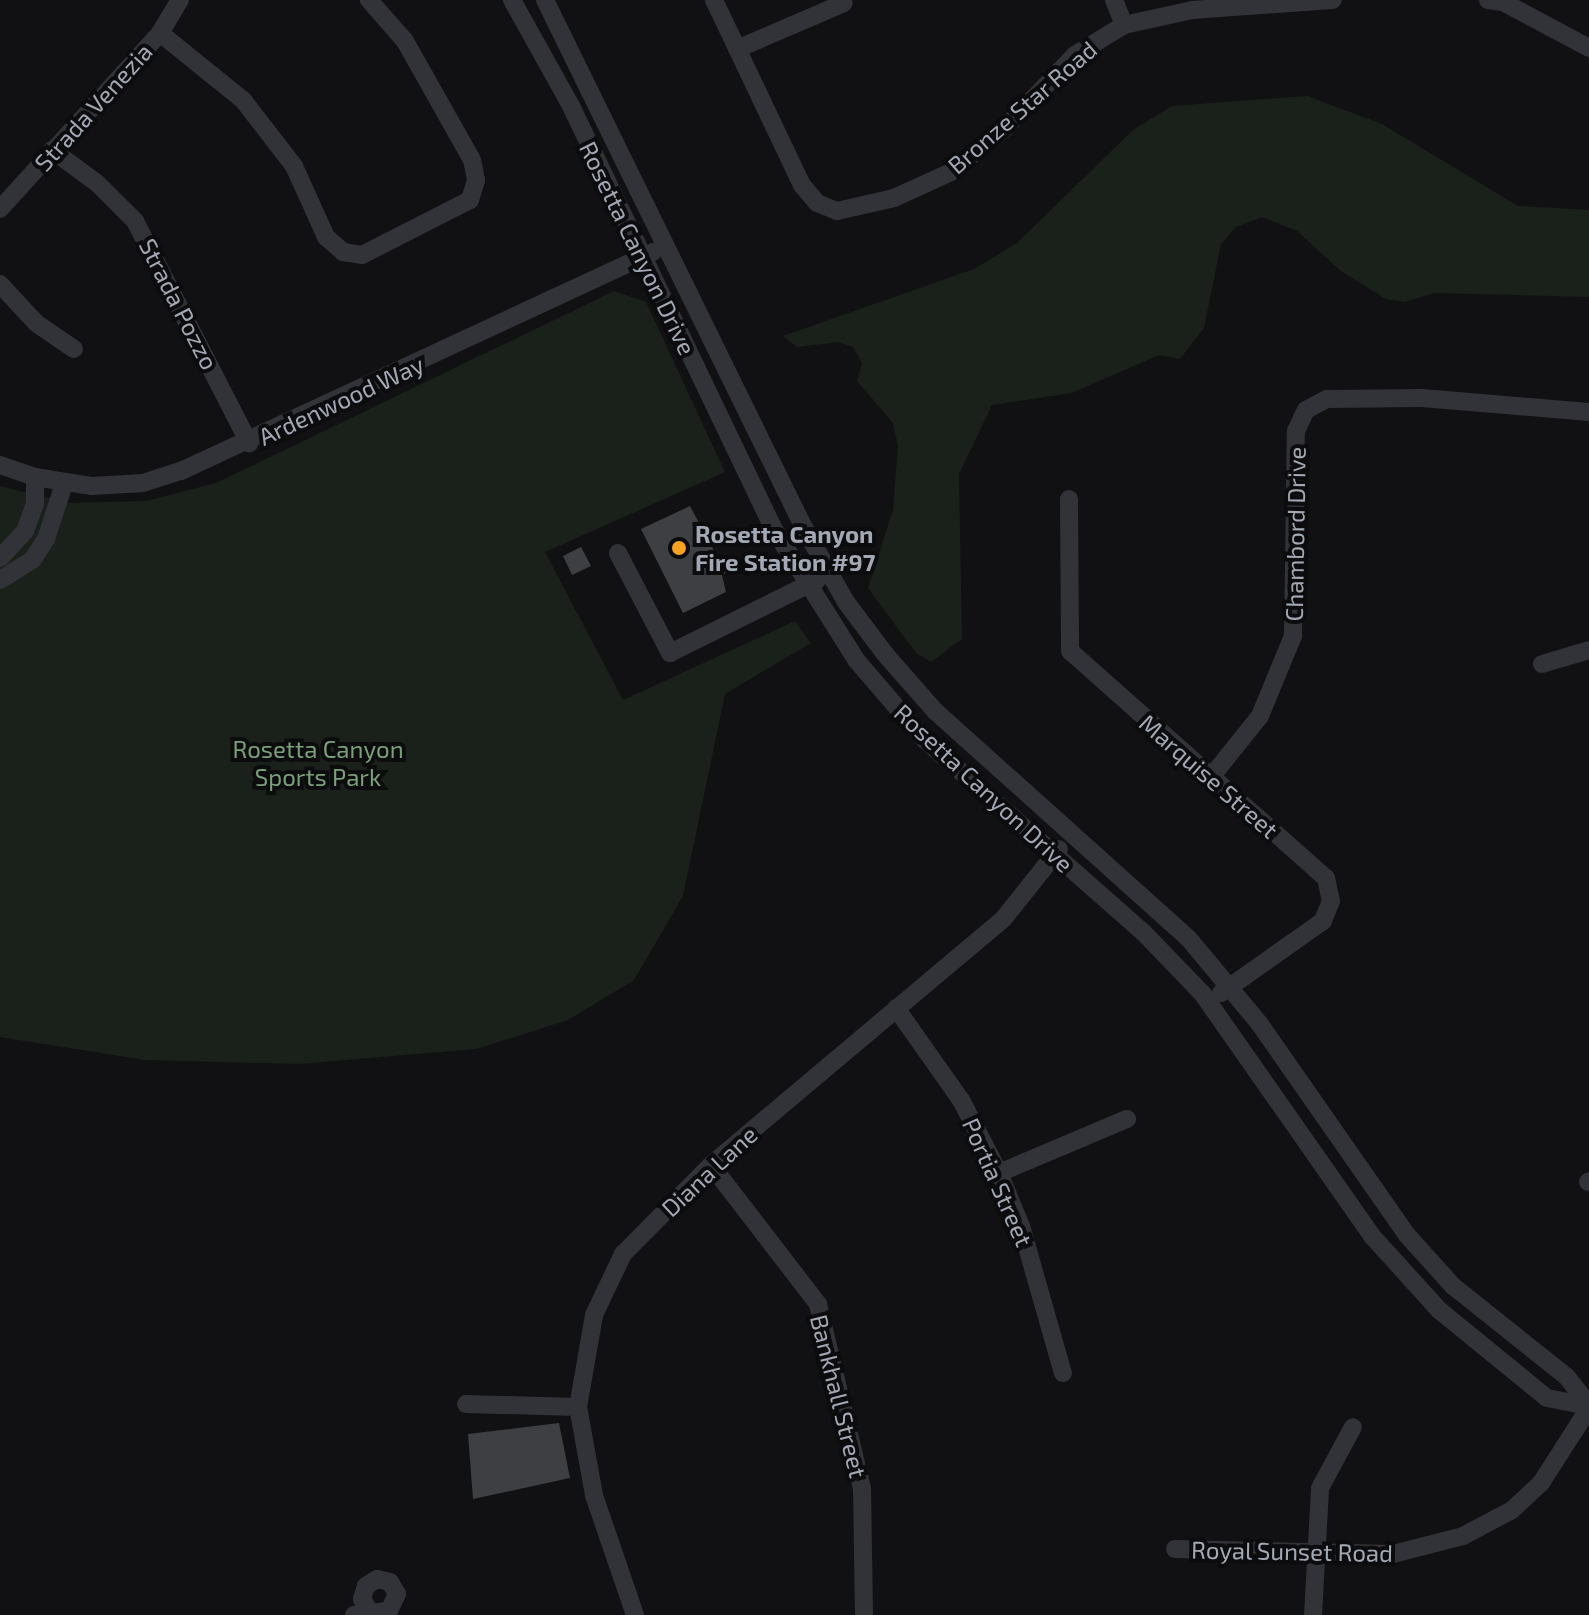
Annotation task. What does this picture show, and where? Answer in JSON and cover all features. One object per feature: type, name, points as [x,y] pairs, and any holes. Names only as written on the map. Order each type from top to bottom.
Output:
[{"type":"street","name":"Strada Venezia","points":[[0,209],[160,33],[180,0]]},
{"type":"street","points":[[160,33],[206,66],[270,131],[314,204],[326,237],[343,252],[362,255],[470,200],[476,180],[472,160],[405,41],[369,0]]},
{"type":"street","name":"Rosetta Canyon Drive","points":[[512,0],[571,106],[806,587],[864,670],[925,740],[1143,932],[1209,1002],[1401,1270],[1486,1353],[1547,1398],[1589,1407]]},
{"type":"street","name":"Rosetta Canyon Drive","points":[[545,0],[829,573],[885,654],[935,711],[1158,909],[1230,986],[1407,1235],[1453,1286],[1567,1377],[1589,1407]]},
{"type":"street","name":"Bronze Star Road","points":[[714,0],[802,185],[817,203],[837,211],[894,198],[951,172],[1005,128],[1075,55],[1124,25],[1192,10],[1323,0]]},
{"type":"street","points":[[1114,0],[1124,25]]},
{"type":"street","points":[[1488,0],[1503,2],[1589,48]]},
{"type":"street","points":[[737,49],[844,3]]},
{"type":"street","name":"Strada Pozzo","points":[[52,150],[97,183],[144,234],[249,443]]},
{"type":"street","name":"Ardenwood Way","points":[[0,465],[64,484],[115,487],[143,483],[249,443],[667,245]]},
{"type":"street","points":[[0,284],[36,323],[74,349]]},
{"type":"street","name":"Chambord Drive","points":[[1211,777],[1260,716],[1293,636],[1296,431],[1306,410],[1327,399],[1422,398],[1589,412]]},
{"type":"street","points":[[0,558],[25,531],[35,504],[35,477]]},
{"type":"street","points":[[0,580],[33,559],[46,539],[64,484]]},
{"type":"street","name":"Marquise Street","points":[[1069,499],[1070,651],[1326,878],[1331,901],[1323,921],[1209,1002]]},
{"type":"street","points":[[618,553],[670,653],[829,573]]},
{"type":"street","points":[[1542,664],[1589,650]]},
{"type":"street","name":"Diana Lane","points":[[635,1615],[594,1495],[578,1407],[594,1315],[623,1254],[711,1165],[1004,918],[1072,834]]},
{"type":"street","name":"Portia Street","points":[[896,1008],[961,1100],[999,1173],[1021,1226],[1063,1373]]},
{"type":"street","points":[[999,1173],[1127,1119]]},
{"type":"street","name":"Bankhall Street","points":[[711,1165],[818,1304],[862,1488],[864,1615]]},
{"type":"street","points":[[466,1404],[578,1407]]},
{"type":"street","name":"Royal Sunset Road","points":[[1175,1549],[1393,1554],[1463,1536],[1512,1510],[1541,1483],[1589,1407]]},
{"type":"street","points":[[1313,1615],[1320,1488],[1353,1427]]},
{"type":"green space","points":[[1307,96],[1382,124],[1518,206],[1589,210],[1589,297],[1434,293],[1405,302],[1386,299],[1342,272],[1297,231],[1262,217],[1236,227],[1221,244],[1204,328],[1180,359],[1159,355],[1072,393],[992,405],[959,474],[962,639],[931,662],[916,653],[868,588],[893,510],[898,446],[893,423],[857,381],[862,363],[853,347],[838,342],[797,347],[783,336],[974,269],[1017,243],[1133,130],[1172,106]]},
{"type":"green space","name":"Rosetta Canyon Sports Park","points":[[614,291],[646,302],[725,472],[545,552],[623,700],[795,621],[811,643],[725,694],[683,896],[634,980],[568,1020],[476,1049],[299,1064],[145,1060],[0,1037],[0,486],[68,503],[146,501],[216,483]]},
{"type":"building","name":"Rosetta Canyon Fire Station #97","points":[[690,506],[726,573],[722,575],[726,592],[683,613],[641,529]]},
{"type":"building","points":[[581,547],[591,566],[572,575],[563,556]]},
{"type":"building","points":[[559,1423],[570,1478],[473,1499],[468,1434]]},
{"type":"place","name":"Rosetta Canyon Fire Station #97","points":[[679,548]]}]
